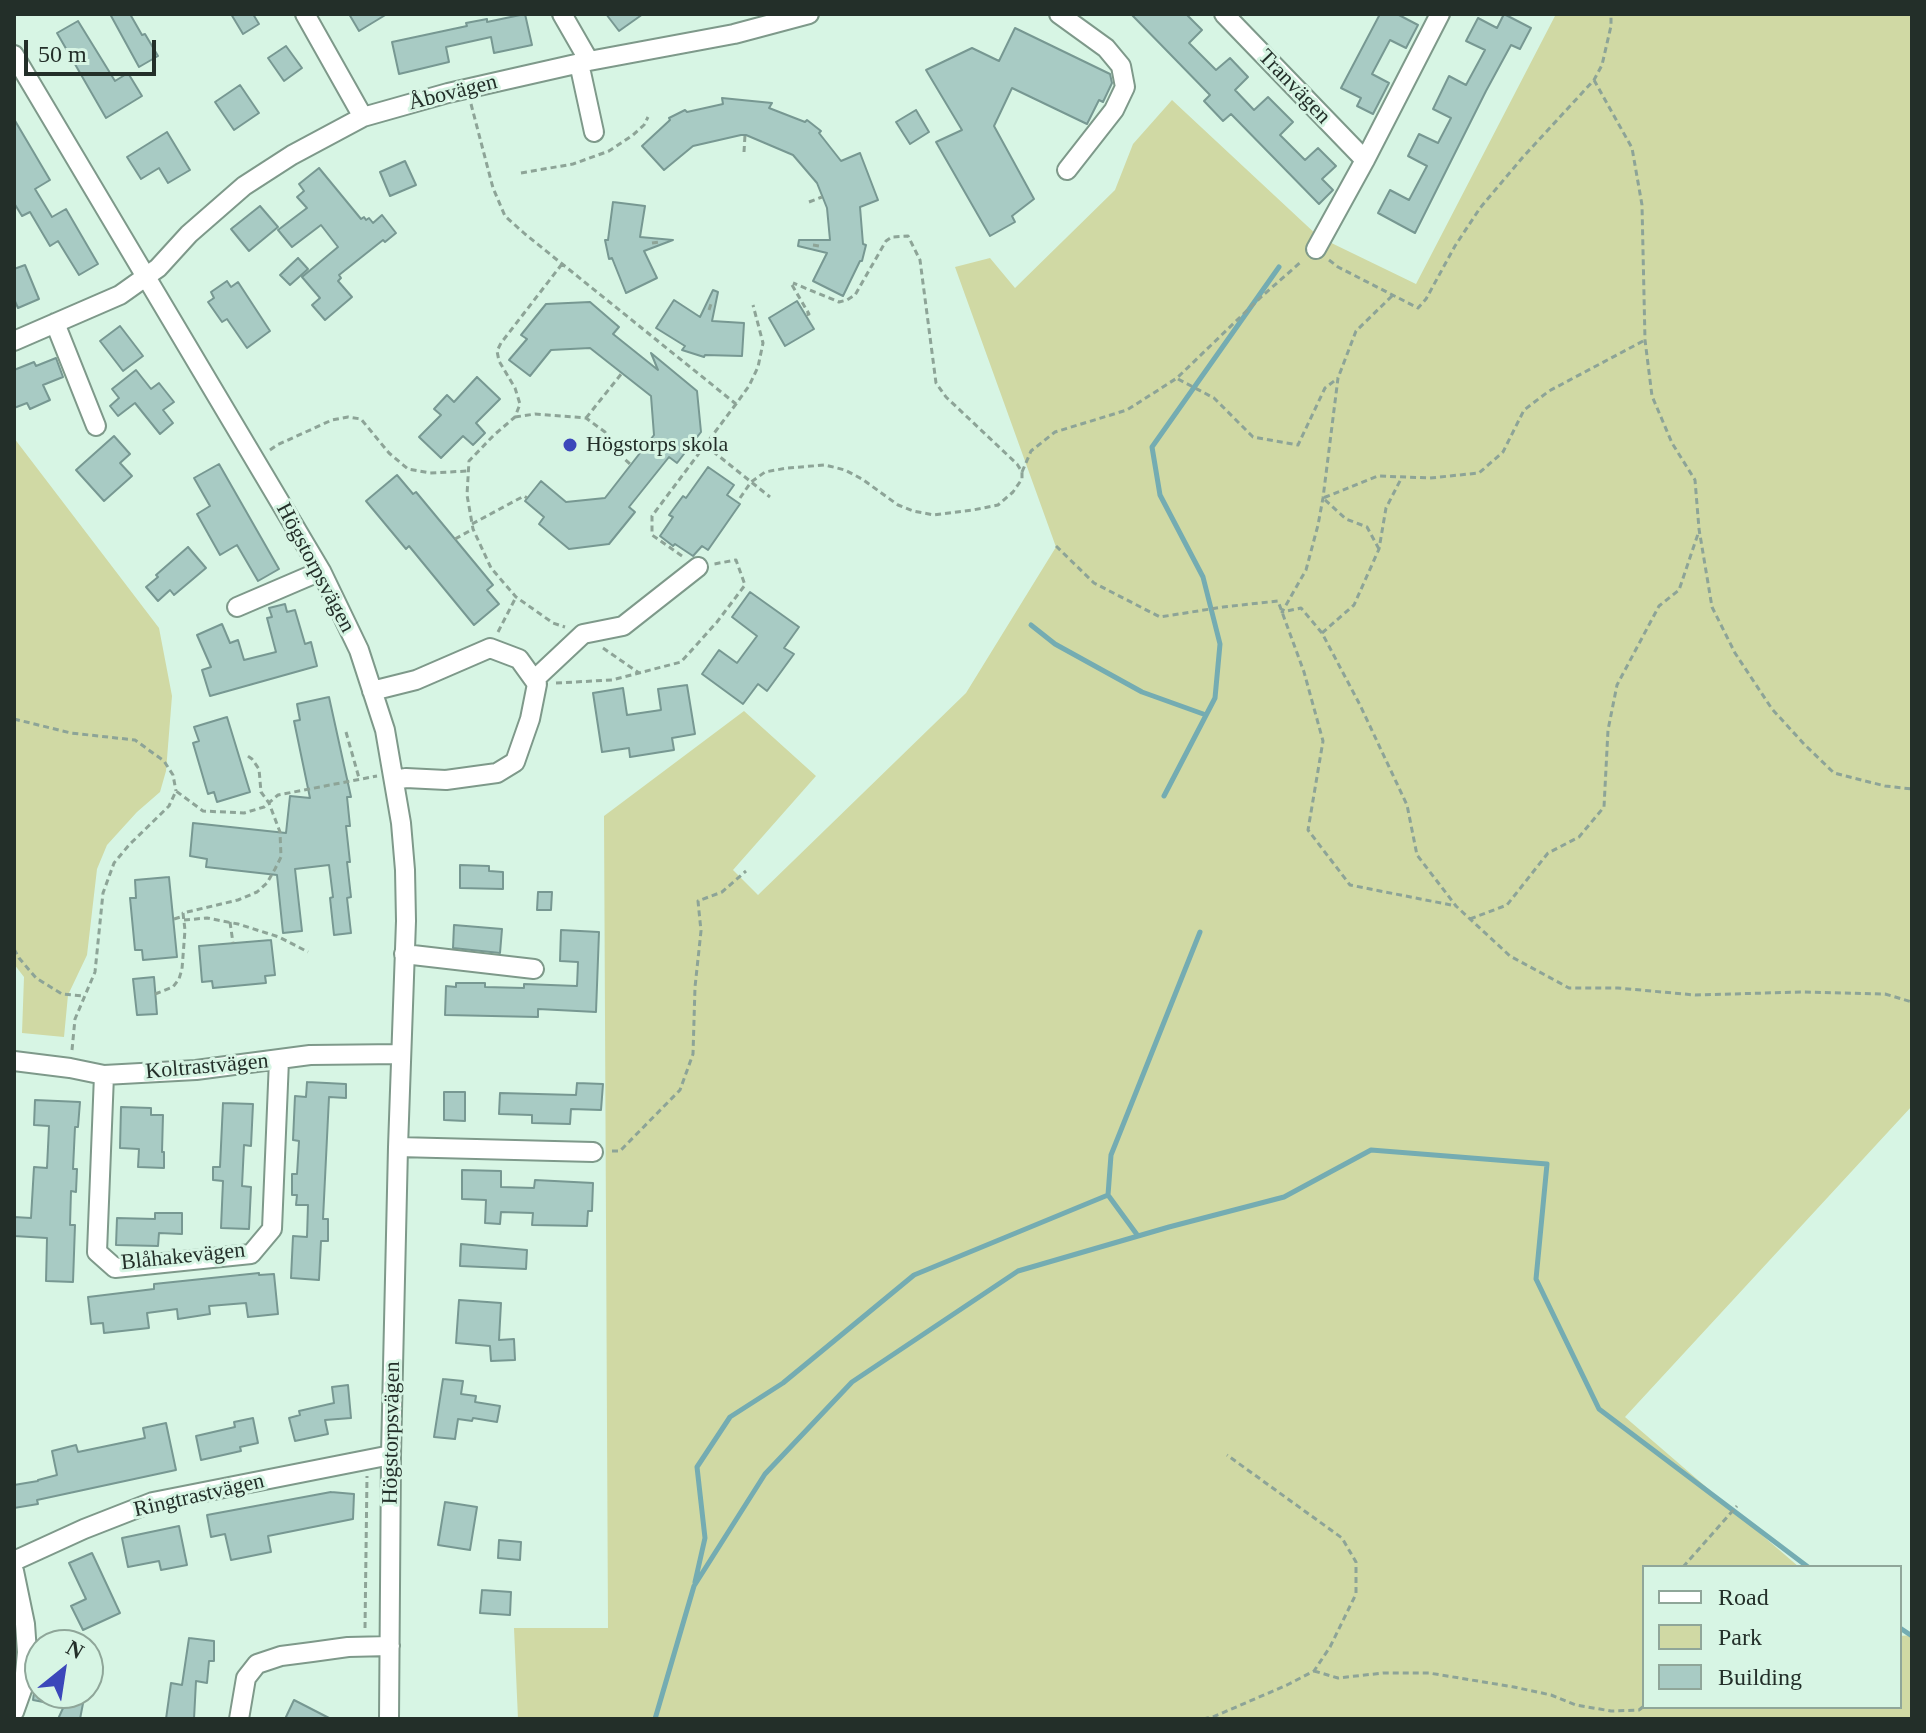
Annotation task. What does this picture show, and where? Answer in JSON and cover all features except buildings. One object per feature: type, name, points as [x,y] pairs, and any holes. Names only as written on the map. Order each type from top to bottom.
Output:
[{"type":"street","points":[[305,14],[363,117]]},
{"type":"street","points":[[562,14],[584,62],[594,132]]},
{"type":"street","name":"Åbovägen","points":[[14,341],[120,295],[158,268],[189,234],[244,186],[292,155],[363,117],[467,89],[584,62],[734,34],[809,14]]},
{"type":"street","points":[[1059,14],[1106,48],[1121,66],[1125,87],[1114,110],[1067,170]]},
{"type":"street","name":"Tranvägen","points":[[1224,14],[1365,160]]},
{"type":"street","points":[[1316,249],[1440,14]]},
{"type":"street","name":"Högstorpsvägen","points":[[14,55],[321,571],[359,650],[385,730],[401,823],[405,870],[391,1455],[389,1719]]},
{"type":"street","points":[[55,323],[96,426]]},
{"type":"street","points":[[393,776],[446,780],[497,773],[515,762],[530,719],[535,682],[583,634],[623,626],[698,567]]},
{"type":"street","points":[[237,607],[321,571]]},
{"type":"street","points":[[372,691],[416,680],[490,648],[519,659],[535,682]]},
{"type":"street","points":[[404,954],[534,969]]},
{"type":"street","name":"Koltrastvägen","points":[[14,1061],[104,1075],[196,1070],[310,1055],[401,1054]]},
{"type":"street","name":"Blåhakevägen","points":[[104,1075],[97,1252],[115,1268],[251,1254],[272,1229],[279,1060]]},
{"type":"street","points":[[398,1147],[593,1152]]},
{"type":"street","name":"Ringtrastvägen","points":[[14,1561],[153,1502],[391,1455]]},
{"type":"street","points":[[14,1571],[25,1624],[27,1652],[24,1684],[14,1712]]},
{"type":"street","points":[[239,1719],[246,1678],[257,1664],[281,1656],[348,1647],[390,1646]]},
{"type":"path","points":[[740,498],[751,482],[765,472],[825,465],[845,470],[898,505],[913,511],[934,515],[998,505],[1022,479],[1031,451],[1055,432],[1127,410],[1177,378],[1316,249],[1338,267],[1418,308],[1480,208],[1594,80],[1602,65],[1611,14]]},
{"type":"path","points":[[1594,80],[1632,148],[1642,205],[1645,340],[1652,396],[1672,443],[1695,480],[1699,529],[1712,607],[1735,653],[1772,709],[1834,773],[1885,786],[1912,789]]},
{"type":"path","points":[[467,89],[493,188],[505,216],[736,404]]},
{"type":"path","points":[[521,173],[573,164],[609,151],[633,135],[648,117]]},
{"type":"path","points":[[744,152],[745,135]]},
{"type":"path","points":[[809,202],[822,197]]},
{"type":"path","points":[[806,315],[809,314],[792,284],[839,302],[847,300],[855,295],[886,241],[892,237],[908,236],[920,260],[936,383],[946,397],[1022,472]]},
{"type":"path","points":[[652,243],[659,242]]},
{"type":"path","points":[[562,264],[497,351],[520,404],[515,417],[469,461],[467,495],[473,526],[491,568],[516,597],[553,623],[583,634],[639,673]]},
{"type":"path","points":[[1282,612],[1306,570],[1323,498],[1338,378],[1356,331],[1392,296]]},
{"type":"path","points":[[709,310],[711,304]]},
{"type":"path","points":[[535,682],[612,680],[681,662],[745,585],[736,560],[698,567],[652,535],[652,516],[749,386],[758,367],[763,343],[753,305]]},
{"type":"path","points":[[1323,498],[1378,476],[1430,478],[1479,473],[1503,452],[1524,410],[1549,391],[1645,340]]},
{"type":"path","points":[[586,418],[622,373]]},
{"type":"path","points":[[1177,378],[1214,398],[1253,437],[1298,445],[1325,388],[1338,378]]},
{"type":"path","points":[[515,417],[550,415],[586,418],[605,432],[614,449],[631,465]]},
{"type":"path","points":[[266,454],[277,445],[332,420],[348,417],[361,419],[389,453],[408,469],[430,473],[468,471]]},
{"type":"path","points":[[705,445],[770,497]]},
{"type":"path","points":[[1322,633],[1354,605],[1379,549],[1386,508],[1402,477]]},
{"type":"path","points":[[455,539],[524,496],[527,498]]},
{"type":"path","points":[[1323,498],[1346,519],[1367,527],[1379,549]]},
{"type":"path","points":[[1470,919],[1507,905],[1548,853],[1579,837],[1604,807],[1608,730],[1617,685],[1659,606],[1679,590],[1699,529]]},
{"type":"path","points":[[1056,546],[1094,583],[1160,617],[1278,601],[1304,672],[1323,741],[1308,830],[1350,885],[1456,906]]},
{"type":"path","points":[[490,648],[516,597]]},
{"type":"path","points":[[1282,612],[1301,608],[1322,633],[1407,805],[1417,855],[1456,906],[1510,956],[1569,988],[1618,988],[1695,995],[1802,992],[1885,994],[1912,1002]]},
{"type":"path","points":[[14,719],[71,733],[135,740],[164,761],[173,775],[176,791],[169,806],[114,863],[103,893],[95,972],[75,1019],[70,1068]]},
{"type":"path","points":[[346,732],[359,779]]},
{"type":"path","points":[[155,994],[173,987],[179,979],[184,959],[183,913],[238,900],[257,892],[267,883],[281,857],[280,832],[269,803],[261,792],[259,769],[245,754]]},
{"type":"path","points":[[176,791],[203,811],[244,813],[264,807],[278,795],[359,779],[393,776]]},
{"type":"path","points":[[593,1152],[620,1151],[680,1090],[693,1054],[701,931],[698,901],[722,892],[746,871]]},
{"type":"path","points":[[174,919],[207,918],[230,922],[279,937],[308,952]]},
{"type":"path","points":[[230,922],[233,943]]},
{"type":"path","points":[[14,949],[36,978],[62,994],[84,996]]},
{"type":"path","points":[[1203,1719],[1314,1671],[1330,1647],[1356,1594],[1356,1562],[1342,1538],[1227,1455]]},
{"type":"path","points":[[364,1648],[367,1460]]},
{"type":"path","points":[[1685,1565],[1737,1506]]},
{"type":"path","points":[[1314,1671],[1338,1678],[1383,1673],[1429,1673],[1514,1687],[1551,1695],[1576,1705],[1611,1711],[1642,1708]]},
{"type":"green space","points":[[1556,14],[1912,14],[1912,1106],[1625,1417],[1797,1565],[1642,1565],[1642,1709],[1902,1709],[1902,1636],[1912,1635],[1912,1719],[518,1719],[514,1628],[608,1628],[604,816],[744,711],[816,776],[733,870],[758,895],[966,693],[1056,547],[955,267],[990,258],[1015,288],[1115,190],[1133,144],[1172,100],[1319,237],[1416,284]]},
{"type":"green space","points":[[14,438],[159,628],[172,696],[166,771],[160,792],[107,845],[97,869],[87,955],[68,995],[64,1037],[22,1033],[24,977],[14,964]]},
{"type":"waterway","points":[[1164,796],[1215,698],[1220,644],[1203,577],[1160,495],[1152,447],[1279,267]]},
{"type":"waterway","points":[[1031,625],[1055,644],[1142,692],[1206,715]]},
{"type":"waterway","points":[[1138,1236],[1108,1195],[1111,1155],[1200,932]]},
{"type":"waterway","points":[[655,1719],[694,1586],[765,1474],[852,1382],[1018,1271],[1284,1197],[1371,1150],[1547,1164],[1536,1279],[1599,1409],[1805,1565]]},
{"type":"waterway","points":[[695,1582],[705,1538],[697,1467],[730,1417],[783,1383],[914,1275],[1108,1195]]},
{"type":"waterway","points":[[1902,1629],[1912,1636]]},
{"type":"place","name":"Högstorps skola","points":[[570,445]]}]
